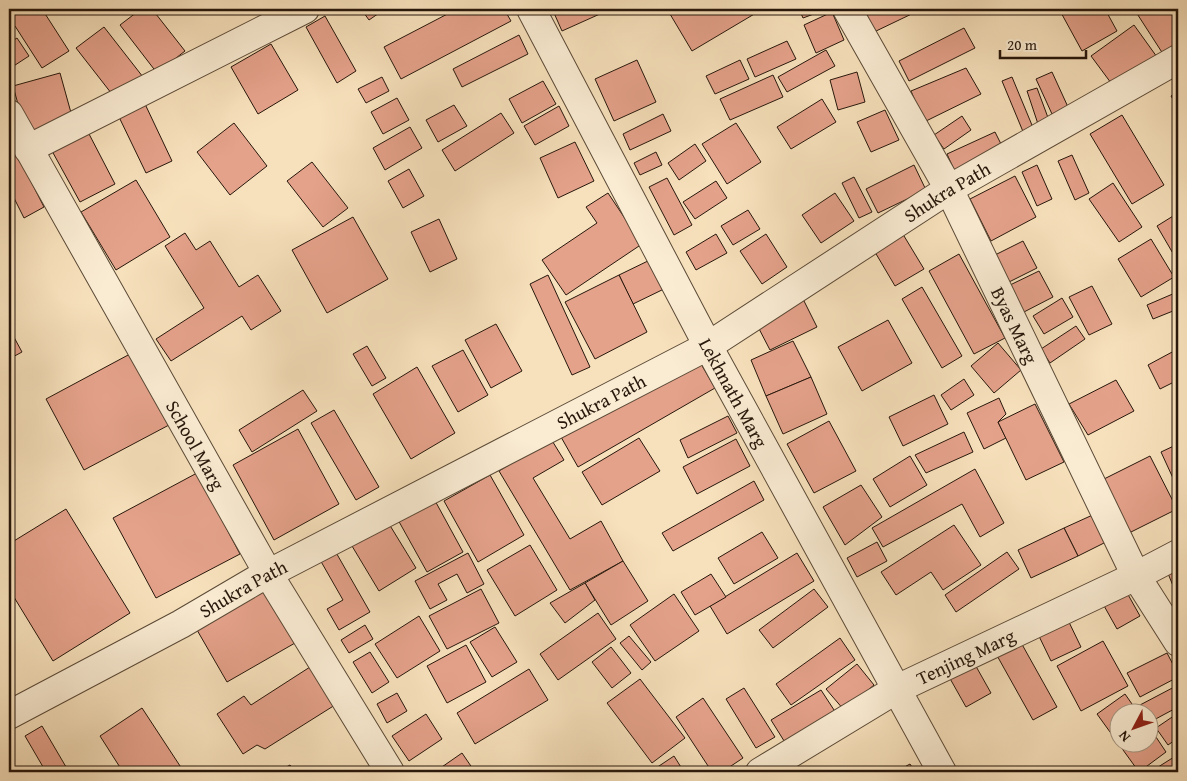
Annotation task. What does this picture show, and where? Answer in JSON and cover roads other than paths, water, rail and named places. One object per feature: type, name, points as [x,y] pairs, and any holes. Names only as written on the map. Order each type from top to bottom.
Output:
[{"type":"street","points":[[28,149],[305,9]]},
{"type":"street","name":"Lekhnath Marg","points":[[531,9],[708,346],[942,772]]},
{"type":"street","name":"Byas Marg","points":[[847,9],[949,189],[1136,576],[1178,642]]},
{"type":"street","name":"Shukra Path","points":[[9,715],[181,624],[256,580],[269,575],[708,346],[949,189],[1178,59]]},
{"type":"street","name":"School Marg","points":[[9,114],[269,575],[390,772]]},
{"type":"street","name":"Tenjing Marg","points":[[760,772],[897,689],[1136,576],[1178,554]]}]
